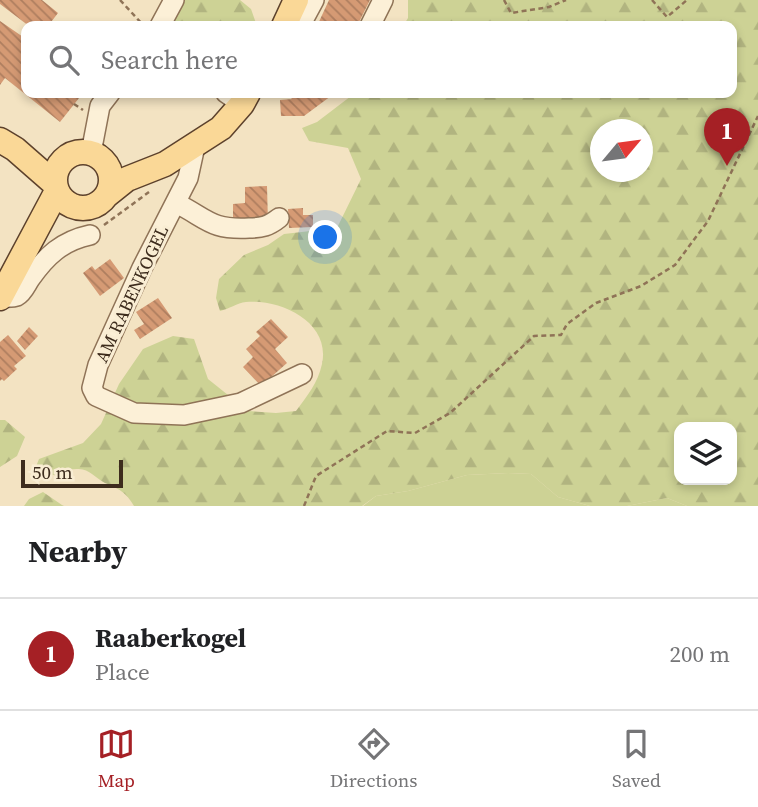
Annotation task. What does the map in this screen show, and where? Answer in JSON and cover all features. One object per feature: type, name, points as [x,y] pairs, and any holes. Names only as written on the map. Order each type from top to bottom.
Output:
[{"type":"main road","points":[[286,21],[296,0]]},
{"type":"main road","points":[[32,241],[63,216],[79,208],[95,206],[127,179],[164,164],[221,128],[238,98]]},
{"type":"main road","points":[[7,144],[52,155],[89,155],[122,162],[185,151]]},
{"type":"main road","points":[[7,144],[56,187],[67,203],[79,208]]},
{"type":"main road","points":[[0,298],[32,241],[56,187],[60,164],[89,155]]},
{"type":"main road","points":[[89,155],[111,172],[111,188],[107,195]]},
{"type":"street","points":[[163,21],[174,0]]},
{"type":"street","points":[[303,21],[314,0]]},
{"type":"street","points":[[372,21],[383,0]]},
{"type":"street","points":[[89,155],[100,106],[106,98]]},
{"type":"street","name":"AM RABENKOGEL","points":[[185,151],[188,178],[142,268],[98,365],[92,388],[96,396],[134,413],[184,415],[241,404],[302,374]]},
{"type":"street","points":[[176,203],[219,228],[264,228],[279,218]]},
{"type":"street","points":[[0,298],[11,298],[20,294],[42,262],[51,254],[74,239],[90,235]]},
{"type":"path","points":[[120,0],[139,21]]},
{"type":"path","points":[[504,0],[511,13],[549,7],[566,0]]},
{"type":"path","points":[[652,0],[667,17],[687,0]]},
{"type":"path","points":[[304,506],[316,476],[387,431],[415,433],[450,413],[534,336],[561,335],[568,324],[596,303],[641,286],[675,265],[708,221],[758,116]]},
{"type":"path","points":[[90,235],[151,191]]},
{"type":"green space","points":[[181,0],[240,0],[251,9],[255,21],[170,21]]},
{"type":"green space","points":[[408,0],[758,0],[758,506],[687,506],[667,498],[627,506],[590,506],[558,497],[531,474],[508,473],[467,475],[408,491],[376,496],[362,506],[134,506],[122,492],[85,470],[68,470],[45,477],[35,469],[39,459],[83,443],[101,424],[119,384],[143,349],[173,336],[194,339],[208,379],[248,411],[296,411],[312,389],[320,371],[323,349],[319,336],[301,316],[274,305],[246,302],[220,311],[216,298],[219,279],[244,255],[268,245],[284,234],[337,228],[361,179],[348,148],[309,141],[302,128],[317,122],[348,98],[737,98],[737,21],[406,21]]},
{"type":"green space","points":[[0,420],[5,420],[25,437],[17,456],[0,467]]},
{"type":"green space","points":[[531,474],[558,497],[590,506],[363,506],[376,496],[408,491],[467,475]]},
{"type":"green space","points":[[43,492],[64,506],[24,506],[29,499]]},
{"type":"green space","points":[[667,498],[687,506],[627,506]]},
{"type":"building","points":[[0,0],[42,0],[58,13],[52,21],[22,21],[0,4]]},
{"type":"building","points":[[329,0],[370,0],[360,21],[319,21]]},
{"type":"building","points":[[0,21],[21,36],[21,91],[5,78],[0,85]]},
{"type":"building","points":[[30,98],[79,98],[60,122]]},
{"type":"building","points":[[328,98],[304,116],[281,116],[280,100]]},
{"type":"building","points":[[267,186],[268,223],[233,223],[233,204],[245,203],[245,187]]},
{"type":"building","points":[[303,208],[303,215],[313,215],[313,227],[289,228],[288,209]]},
{"type":"building","points":[[110,259],[124,278],[100,296],[83,273],[92,266],[95,270]]},
{"type":"building","points":[[158,298],[172,318],[140,339],[134,330],[144,324],[136,312]]},
{"type":"building","points":[[271,319],[288,337],[275,349],[287,363],[261,386],[243,367],[253,357],[246,349],[260,336],[256,332]]},
{"type":"building","points":[[29,327],[38,336],[25,350],[17,341]]},
{"type":"building","points":[[8,335],[26,356],[14,366],[17,369],[4,381],[0,381],[0,342]]},
{"type":"place","name":"Raaberkogel","points":[[727,166]]}]
